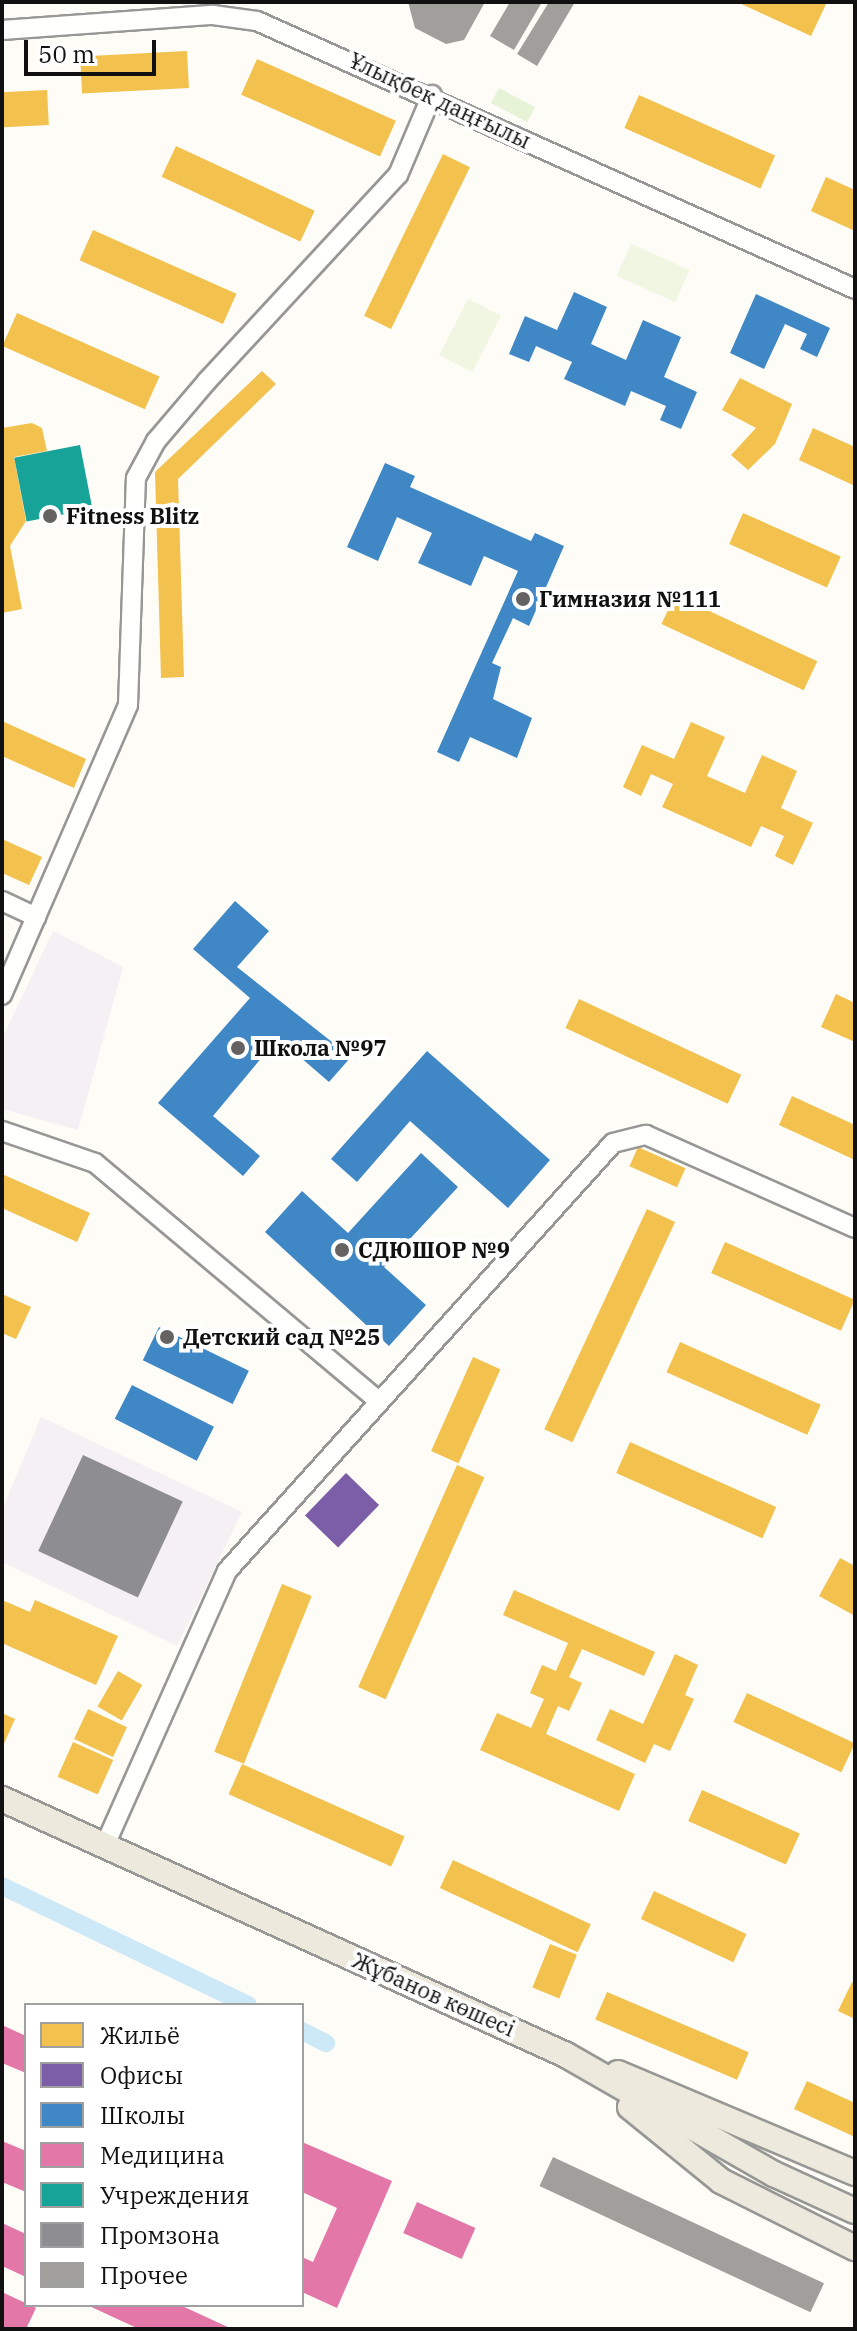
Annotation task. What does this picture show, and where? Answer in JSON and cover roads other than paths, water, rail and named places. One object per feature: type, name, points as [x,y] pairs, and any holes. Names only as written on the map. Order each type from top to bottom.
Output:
[{"type":"main road","name":"Жұбанов көшесі","points":[[2,1799],[566,2055],[774,2174],[855,2211]]},
{"type":"main road","points":[[566,2055],[855,2173]]},
{"type":"main road","points":[[566,2055],[721,2181],[855,2248]]},
{"type":"street","name":"Ұлықбек даңғылы","points":[[2,30],[242,19],[432,95],[855,289]]},
{"type":"street","points":[[2,995],[128,705],[136,478],[156,441],[207,381],[398,175],[432,95]]},
{"type":"street","points":[[2,901],[36,917]]},
{"type":"street","points":[[2,1131],[95,1163],[377,1400]]},
{"type":"street","points":[[105,1845],[227,1571],[596,1159],[630,1134],[855,1228]]},
{"type":"waterway","points":[[2,1886],[244,2003]]},
{"type":"waterway","points":[[304,2032],[326,2043]]},
{"type":"place","name":"Fitness Blitz","points":[[50,516]]},
{"type":"place","name":"Гимназия №111","points":[[523,599]]},
{"type":"place","name":"Школа №97","points":[[238,1048]]},
{"type":"place","name":"СДЮШОР №9","points":[[342,1250]]},
{"type":"place","name":"Детский сад №25","points":[[167,1337]]}]
